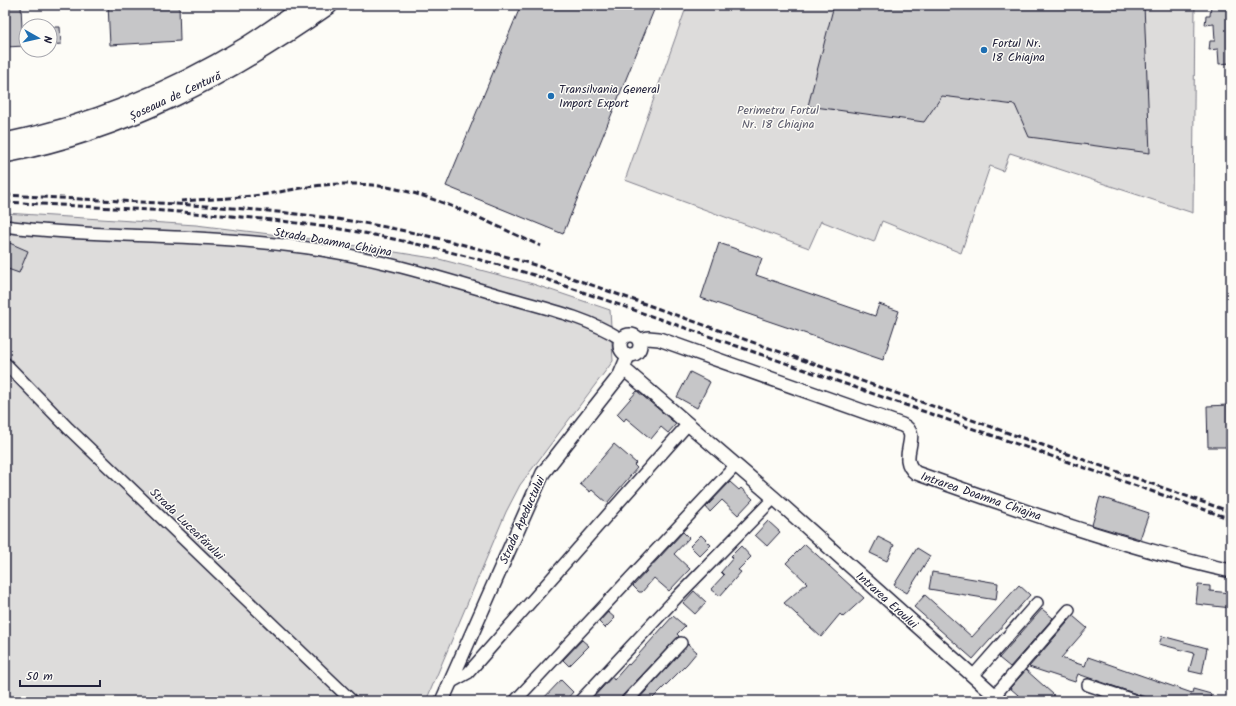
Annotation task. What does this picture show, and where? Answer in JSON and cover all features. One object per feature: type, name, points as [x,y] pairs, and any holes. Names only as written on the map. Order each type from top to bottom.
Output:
[{"type":"main road","name":"Șoseaua de Centură","points":[[5,142],[79,124],[122,108],[177,84],[246,46],[306,5]]},
{"type":"main road","name":"Șoseaua de Centură","points":[[5,154],[51,144],[81,135],[140,114],[196,89],[260,52],[329,5]]},
{"type":"street","name":"Strada Doamna Chiajna","points":[[5,226],[52,232],[259,242],[336,253],[442,278],[547,309],[600,327],[621,339]]},
{"type":"street","points":[[630,335],[639,340],[640,347],[637,353],[628,356],[622,353],[619,348],[621,339],[630,335]]},
{"type":"street","name":"Intrarea Doamna Chiajna","points":[[639,340],[648,338],[659,339],[902,425],[910,430],[912,434],[907,455],[911,470],[916,473],[1045,519],[1147,551],[1231,572]]},
{"type":"street","name":"Strada Apeductului","points":[[442,701],[543,473],[624,369],[628,356]]},
{"type":"street","name":"Strada Luceafărului","points":[[5,363],[68,428],[352,701]]},
{"type":"street","name":"Intrarea Eroului","points":[[624,369],[774,498],[998,698]]},
{"type":"street","points":[[450,683],[468,673],[688,424]]},
{"type":"street","points":[[515,701],[736,465]]},
{"type":"street","points":[[580,701],[679,595],[774,498]]},
{"type":"street","points":[[973,676],[1037,603]]},
{"type":"street","points":[[998,698],[1069,610]]},
{"type":"street","points":[[627,701],[681,643]]},
{"type":"street","points":[[1088,685],[1136,701]]},
{"type":"green space","name":"Perimetru Fortul Nr. 18 Chiajna","points":[[687,5],[1195,5],[1193,213],[1010,153],[1003,171],[990,166],[961,253],[882,221],[874,242],[821,221],[809,248],[625,180]]},
{"type":"green space","points":[[5,213],[196,225],[319,240],[439,259],[533,284],[610,310],[613,361],[520,485],[506,512],[426,701],[5,701]]},
{"type":"building","points":[[5,5],[21,5],[22,18],[18,18],[18,46],[5,47]]},
{"type":"building","points":[[108,5],[179,5],[180,41],[110,45]]},
{"type":"building","name":"Transilvania General Import Export","points":[[521,5],[656,5],[563,234],[446,186]]},
{"type":"building","name":"Fortul Nr. 18 Chiajna","points":[[834,5],[1144,5],[1150,153],[1029,137],[1015,105],[942,96],[924,122],[808,106]]},
{"type":"building","points":[[1211,5],[1231,5],[1231,63],[1219,64],[1218,49],[1209,50],[1210,41],[1215,41],[1214,24],[1205,25],[1206,16],[1210,16]]},
{"type":"building","points":[[58,27],[60,27],[61,44],[58,44]]},
{"type":"building","points":[[5,241],[28,251],[19,273],[5,268]]},
{"type":"building","points":[[719,243],[762,258],[756,275],[875,316],[879,304],[899,311],[883,360],[701,298]]},
{"type":"building","points":[[690,372],[710,382],[697,408],[677,397]]},
{"type":"building","points":[[637,391],[676,424],[668,433],[661,427],[651,439],[626,418],[624,421],[617,414]]},
{"type":"building","points":[[1228,405],[1229,447],[1208,447],[1207,406]]},
{"type":"building","points":[[614,444],[636,463],[634,465],[637,468],[607,503],[592,490],[590,492],[580,484]]},
{"type":"building","points":[[730,482],[739,490],[741,488],[753,499],[738,515],[722,500],[710,512],[706,507]]},
{"type":"building","points":[[1100,497],[1149,513],[1140,539],[1092,525]]},
{"type":"building","points":[[768,521],[780,532],[767,546],[755,535]]},
{"type":"building","points":[[683,532],[689,538],[674,554],[690,569],[669,591],[654,578],[642,592],[639,592],[633,586]]},
{"type":"building","points":[[701,535],[711,545],[700,556],[690,546]]},
{"type":"building","points":[[878,537],[894,545],[887,561],[870,553]]},
{"type":"building","points":[[805,544],[864,598],[843,617],[840,614],[821,637],[784,603],[807,583],[786,563]]},
{"type":"building","points":[[741,546],[751,557],[738,570],[741,572],[720,596],[711,589],[724,575],[721,572],[733,558],[731,556]]},
{"type":"building","points":[[917,548],[930,556],[907,593],[894,585]]},
{"type":"building","points":[[932,572],[998,583],[996,600],[929,589]]},
{"type":"building","points":[[1019,585],[1030,595],[973,659],[914,607],[925,595],[972,637]]},
{"type":"building","points":[[1198,585],[1210,586],[1210,591],[1231,593],[1231,608],[1196,604]]},
{"type":"building","points":[[694,591],[706,602],[695,614],[683,603]]},
{"type":"building","points":[[1042,609],[1053,618],[1010,667],[999,658]]},
{"type":"building","points":[[608,612],[615,618],[605,628],[599,622]]},
{"type":"building","points":[[673,616],[685,626],[677,634],[679,636],[622,696],[620,701],[590,701],[612,677],[614,680],[628,664],[629,665]]},
{"type":"building","points":[[1073,616],[1087,628],[1061,658],[1085,666],[1088,657],[1192,693],[1193,689],[1211,694],[1210,701],[1157,701],[1078,674],[1075,682],[1029,667]]},
{"type":"building","points":[[1162,636],[1207,648],[1202,674],[1189,671],[1194,653],[1159,644]]},
{"type":"building","points":[[582,640],[589,646],[569,666],[563,660]]},
{"type":"building","points":[[688,644],[697,652],[687,664],[650,701],[637,701]]},
{"type":"building","points":[[1026,670],[1054,695],[1049,701],[1025,701],[1010,688]]},
{"type":"building","points":[[561,680],[573,692],[565,701],[541,701]]},
{"type":"railway","points":[[181,201],[268,194],[331,184],[377,186],[401,190],[449,205],[541,246]]},
{"type":"railway","points":[[5,195],[181,204],[270,211],[380,226],[471,247],[538,266],[1231,512]]},
{"type":"railway","points":[[5,202],[182,212],[314,225],[403,241],[469,257],[534,275],[1231,519]]},
{"type":"place","name":"Fortul Nr. 18 Chiajna","points":[[984,50]]},
{"type":"place","name":"Transilvania General Import Export","points":[[551,96]]}]
